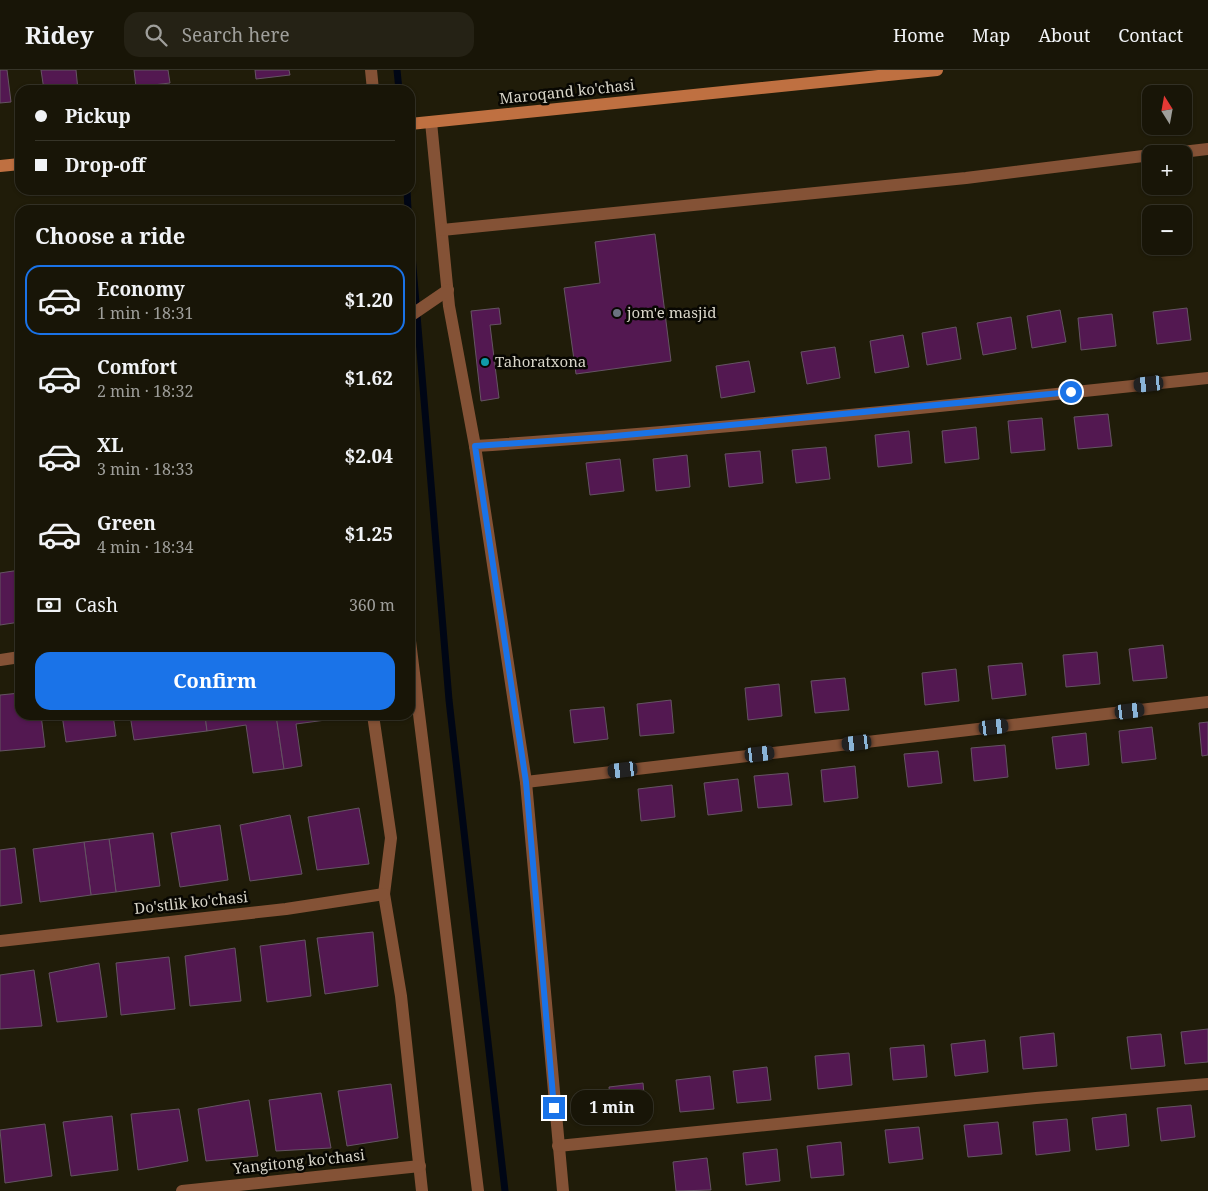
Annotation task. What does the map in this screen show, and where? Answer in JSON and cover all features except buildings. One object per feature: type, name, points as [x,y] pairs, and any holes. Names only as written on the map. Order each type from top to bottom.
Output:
[{"type":"street","points":[[371,70],[372,85]]},
{"type":"street","name":"Maroqand ko'chasi","points":[[415,124],[937,70]]},
{"type":"street","points":[[430,122],[448,290],[475,446],[526,782],[563,1191]]},
{"type":"street","points":[[1192,151],[1208,149]]},
{"type":"street","points":[[442,230],[966,178],[1142,156]]},
{"type":"street","points":[[0,166],[15,164]]},
{"type":"street","points":[[415,313],[448,290]]},
{"type":"street","points":[[475,446],[605,437],[894,411],[1208,378]]},
{"type":"street","points":[[0,660],[15,658]]},
{"type":"street","points":[[415,681],[478,1191]]},
{"type":"street","points":[[526,782],[1208,702]]},
{"type":"street","points":[[374,720],[391,838],[384,894],[401,996],[422,1191]]},
{"type":"street","name":"Do'stlik ko'chasi","points":[[0,941],[286,909],[384,894]]},
{"type":"street","points":[[558,1146],[1036,1098],[1208,1084]]},
{"type":"street","name":"Yangitong ko'chasi","points":[[182,1191],[420,1166]]},
{"type":"waterway","points":[[397,70],[398,85]]},
{"type":"waterway","points":[[407,195],[408,205]]},
{"type":"waterway","points":[[415,291],[449,700],[505,1191]]},
{"type":"place","name":"jom'e masjid","points":[[617,313]]},
{"type":"place","name":"Tahoratxona","points":[[485,362]]},
{"type":"route","points":[[554,1108],[526,782],[475,446],[605,437],[894,411],[1071,392]]}]
